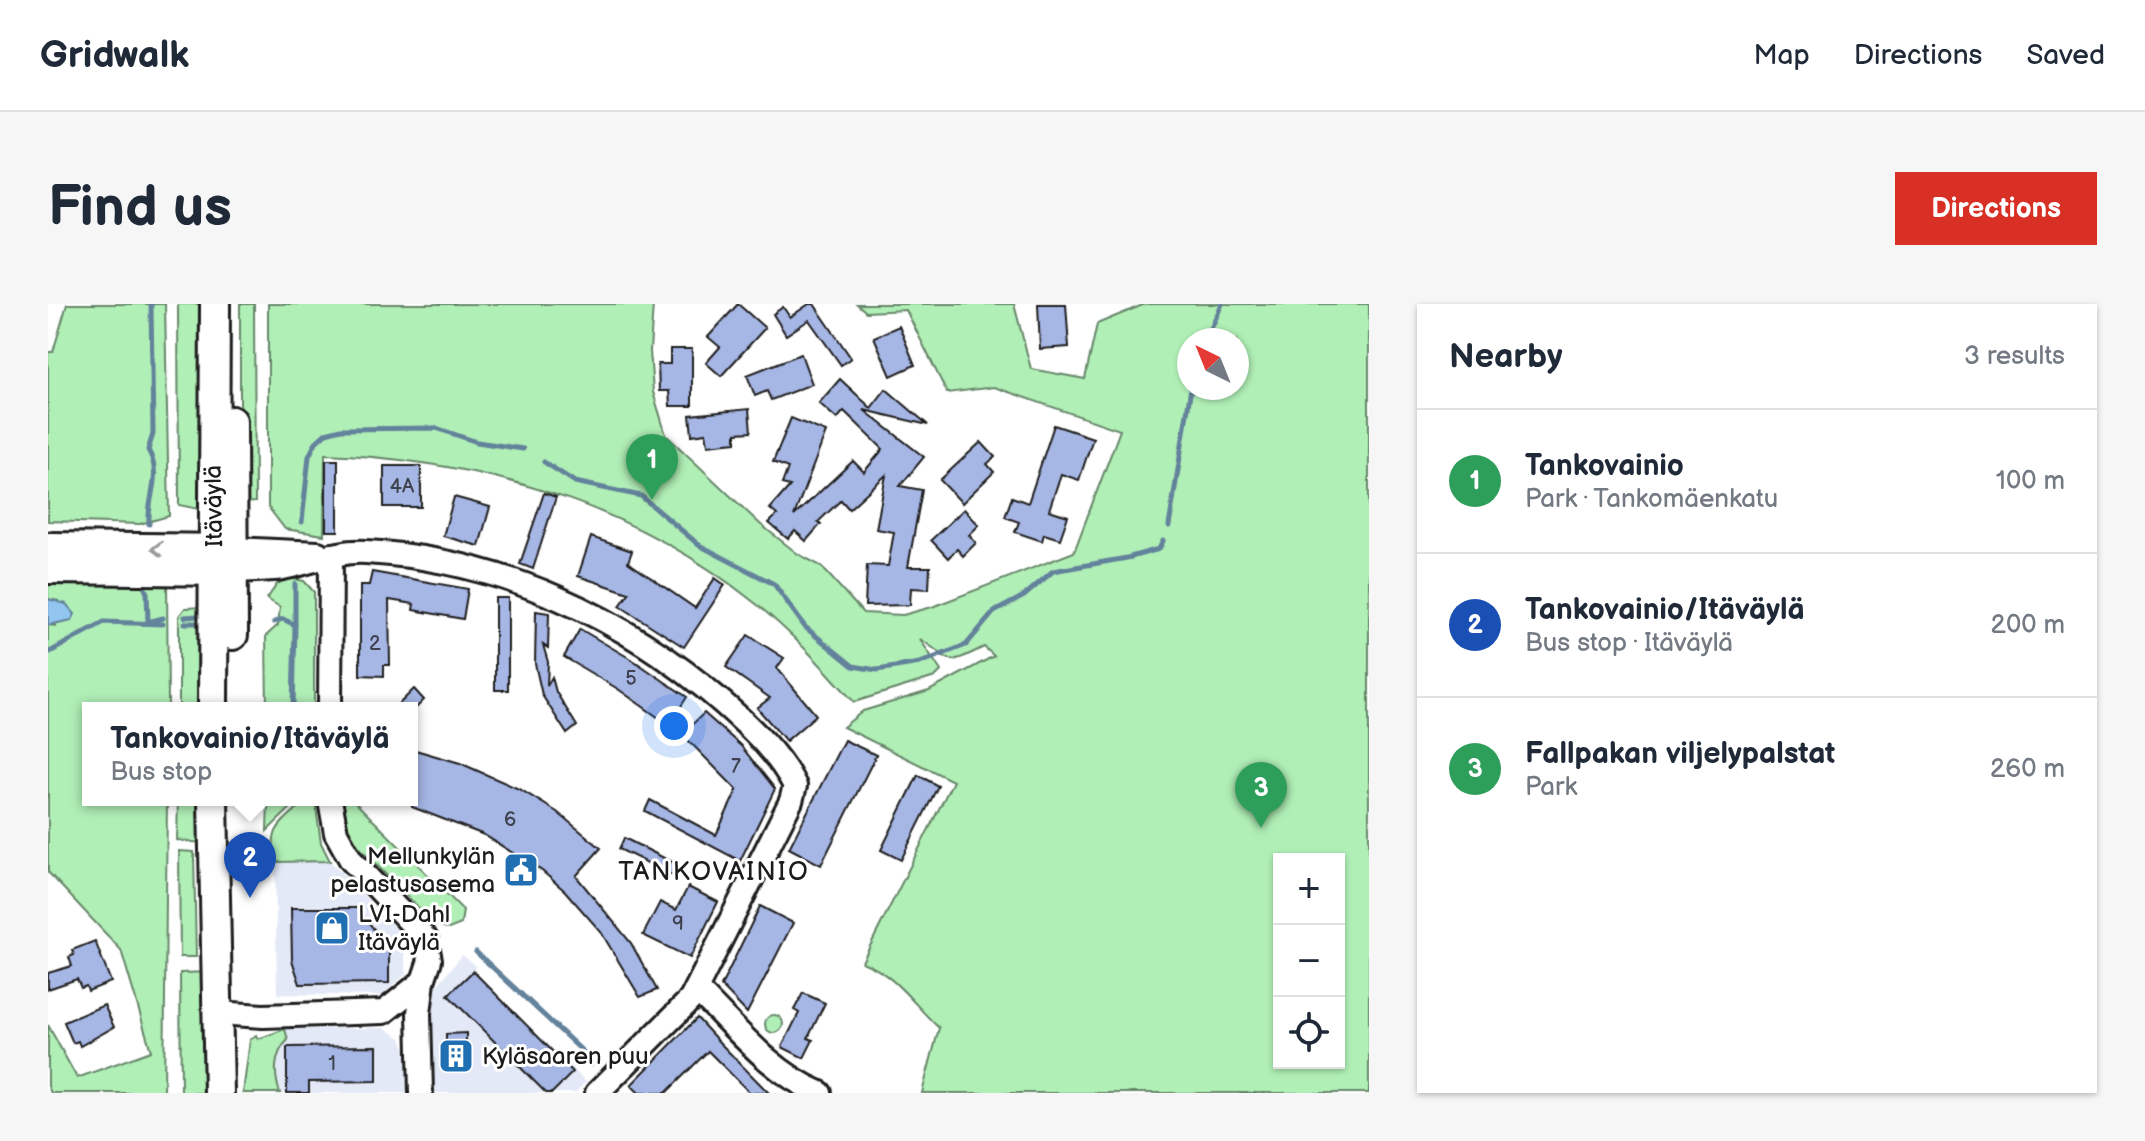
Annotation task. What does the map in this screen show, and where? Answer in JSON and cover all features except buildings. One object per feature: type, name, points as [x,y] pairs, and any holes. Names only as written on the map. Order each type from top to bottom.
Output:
[{"type":"main road","name":"Itäväylä","points":[[215,304],[233,702]]},
{"type":"main road","name":"Itäväylä","points":[[213,702],[225,560],[233,304]]},
{"type":"main road","points":[[48,547],[225,560]]},
{"type":"main road","points":[[48,569],[225,560]]},
{"type":"main road","points":[[213,806],[227,1014],[236,1093]]},
{"type":"main road","points":[[219,1093],[227,1014],[232,806]]},
{"type":"street","points":[[225,560],[260,548],[331,555],[364,552],[442,561],[561,598],[603,619],[680,668],[740,718],[787,770],[795,786],[791,801],[697,990],[597,1093]]},
{"type":"street","points":[[330,702],[331,555]]},
{"type":"street","points":[[331,806],[336,833],[351,860],[426,939],[430,960],[423,981],[419,1013],[421,1093]]},
{"type":"street","points":[[227,1014],[384,1012],[423,981]]},
{"type":"street","points":[[697,990],[768,1059],[800,1085],[820,1093]]},
{"type":"shaded area","points":[[330,861],[403,936],[406,974],[381,996],[277,994],[275,862]]},
{"type":"shaded area","points":[[462,955],[476,966],[473,971],[586,1082],[575,1093],[432,1093],[431,993]]},
{"type":"shaded area","points":[[385,1028],[401,1038],[406,1051],[407,1093],[280,1093],[275,1079],[279,1052],[288,1040],[285,1029]]},
{"type":"green space","points":[[67,304],[165,304],[169,516],[140,524],[48,521],[48,352],[53,352]]},
{"type":"green space","points":[[178,304],[207,304],[199,509],[179,505]]},
{"type":"green space","points":[[240,304],[254,304],[255,502],[245,503],[240,461]]},
{"type":"green space","points":[[268,304],[653,304],[650,351],[653,392],[666,435],[760,524],[798,554],[821,566],[863,613],[903,615],[932,607],[1074,552],[1120,430],[994,387],[947,393],[906,310],[866,312],[857,304],[1014,304],[1031,369],[1085,379],[1097,324],[1145,304],[1369,304],[1369,1093],[922,1093],[939,1028],[885,974],[862,962],[953,781],[843,727],[863,711],[929,691],[994,656],[984,647],[962,658],[950,659],[920,639],[941,671],[935,677],[854,702],[819,663],[755,603],[708,568],[658,539],[606,514],[552,494],[441,466],[325,454],[324,535],[285,529],[268,507]]},
{"type":"green space","points":[[48,576],[167,580],[168,702],[82,702],[82,806],[167,806],[164,1093],[51,1093],[48,1086],[48,1025],[77,1078],[151,1051],[121,950],[48,872],[48,625],[56,626],[59,601],[48,599]]},
{"type":"green space","points":[[289,578],[304,581],[314,592],[314,702],[267,702],[266,636],[278,625],[280,607],[267,599],[277,584]]},
{"type":"green space","points":[[203,607],[207,702],[179,702],[179,616],[185,608]]},
{"type":"green space","points":[[178,806],[206,806],[201,843],[177,840]]},
{"type":"green space","points":[[268,806],[293,806],[267,831]]},
{"type":"green space","points":[[300,806],[316,806],[321,843],[330,861],[275,862],[275,833]]},
{"type":"green space","points":[[344,806],[359,806],[463,910],[461,924],[449,929],[434,924],[357,845],[348,831]]},
{"type":"green space","points":[[179,851],[194,852],[196,957],[180,957]]},
{"type":"green space","points":[[212,972],[216,1093],[181,1093],[180,973]]},
{"type":"green space","points":[[774,1015],[783,1024],[774,1033],[765,1024]]},
{"type":"green space","points":[[285,1029],[288,1040],[276,1065],[280,1093],[243,1093],[250,1040],[256,1035],[258,1039]]},
{"type":"water","points":[[48,599],[66,604],[75,614],[72,620],[48,625]]},
{"type":"waterway","points":[[149,524],[154,477],[148,450],[153,434],[151,304]]},
{"type":"waterway","points":[[1211,328],[1222,304]]},
{"type":"waterway","points":[[1169,526],[1189,400]]},
{"type":"waterway","points":[[302,522],[309,456],[316,442],[326,433],[341,429],[436,428],[477,442],[523,449]]},
{"type":"waterway","points":[[544,462],[575,482],[641,496],[699,545],[774,584],[805,627],[853,666],[877,670],[920,663],[966,645],[994,612],[1024,596],[1053,571],[1127,558],[1159,549],[1163,541]]},
{"type":"waterway","points":[[143,584],[147,593],[148,622],[163,618]]},
{"type":"waterway","points":[[295,584],[295,624]]},
{"type":"waterway","points":[[185,617],[198,616]]},
{"type":"waterway","points":[[274,622],[283,619],[295,625],[293,702]]},
{"type":"waterway","points":[[48,653],[104,622],[163,624]]},
{"type":"waterway","points":[[185,623],[198,623]]},
{"type":"waterway","points":[[476,952],[595,1063]]},
{"type":"waterway","points":[[590,1065],[589,1057],[597,1060]]},
{"type":"place","name":"Tankovainio","points":[[652,500]]},
{"type":"place","name":"Fallpakan viljelypalstat","points":[[1261,828]]},
{"type":"place","name":"Mellunkylän pelastusasema","points":[[521,870]]},
{"type":"place","name":"Tankovainio/Itäväylä","points":[[250,898]]},
{"type":"place","name":"LVI-Dahl Itäväylä","points":[[332,928]]},
{"type":"place","name":"Kyläsaaren puu","points":[[456,1056]]},
{"type":"district","name":"TANKOVAINIO","points":[[714,872]]}]
